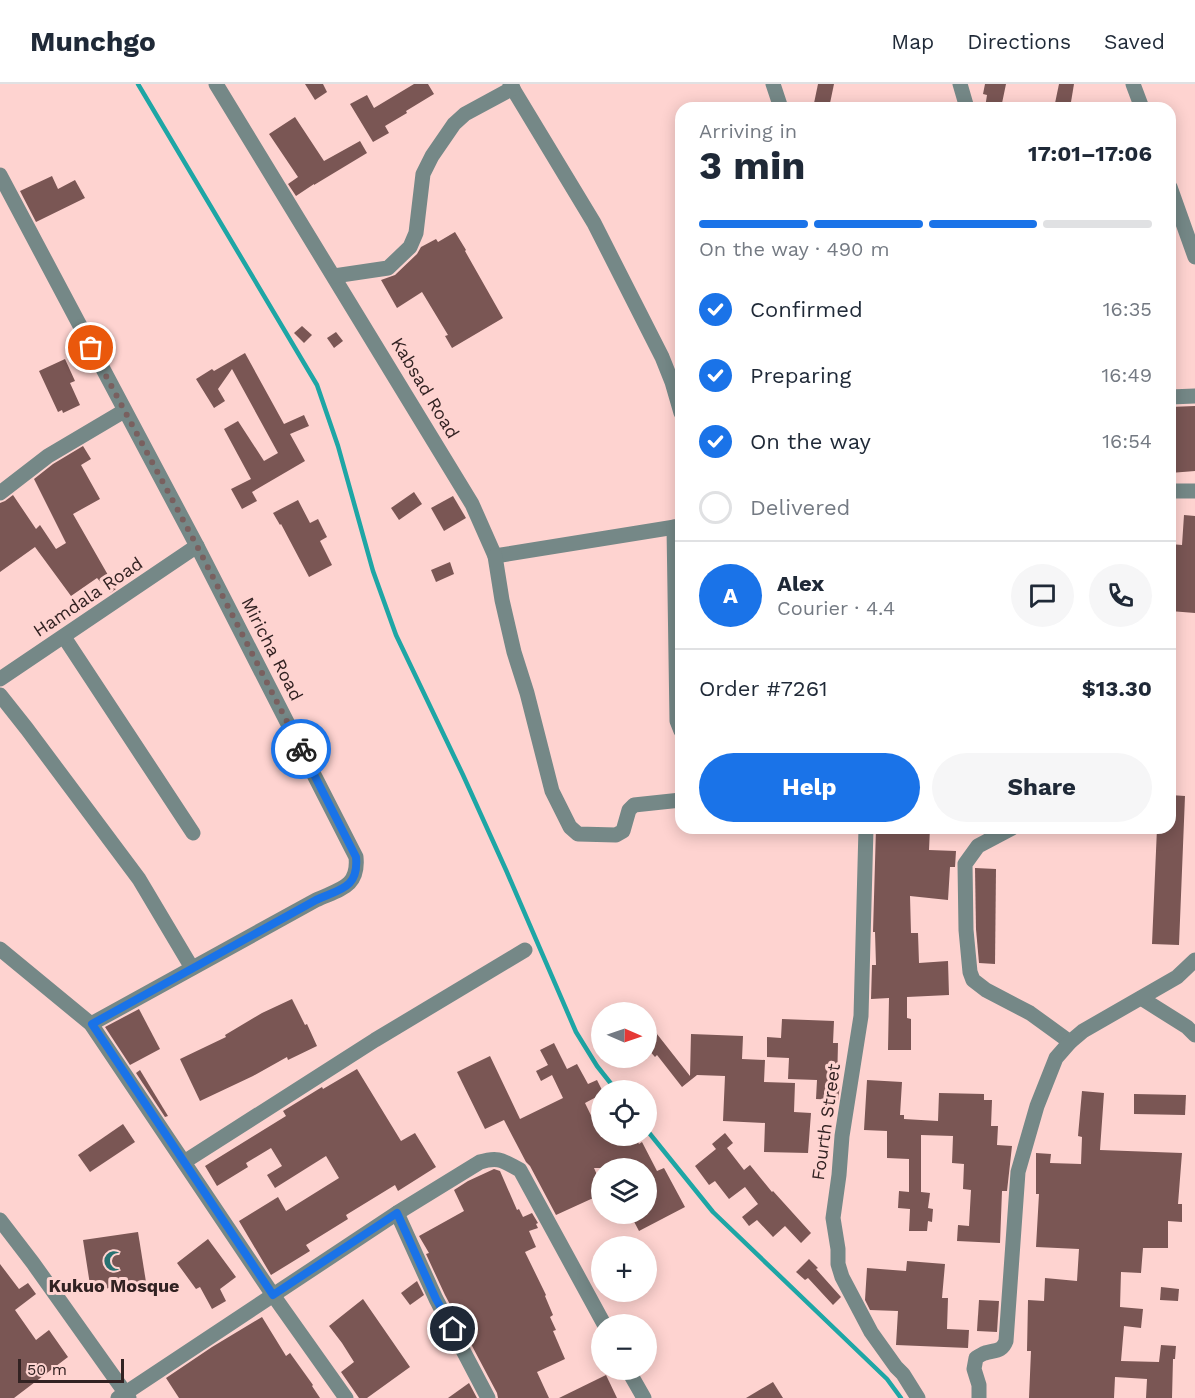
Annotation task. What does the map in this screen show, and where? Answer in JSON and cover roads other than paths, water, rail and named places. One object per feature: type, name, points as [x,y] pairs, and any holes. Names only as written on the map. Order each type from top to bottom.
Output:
[{"type":"street","name":"Kabsad Road","points":[[216,84],[472,504],[495,556],[514,652],[552,791],[570,827],[578,834],[616,835],[624,831],[629,810],[634,805],[675,801]]},
{"type":"street","points":[[773,84],[779,102]]},
{"type":"street","points":[[960,84],[965,102]]},
{"type":"street","points":[[1133,84],[1140,102]]},
{"type":"street","points":[[334,276],[388,268],[410,247],[416,233],[423,174],[432,156],[454,124],[465,114],[511,86],[594,223],[662,357],[675,392]]},
{"type":"street","name":"Miricha Road","points":[[0,175],[197,546],[356,857],[357,869],[350,885],[316,900],[92,1024]]},
{"type":"street","points":[[1176,204],[1195,257]]},
{"type":"street","points":[[1176,398],[1195,396]]},
{"type":"street","points":[[0,493],[48,456],[124,411]]},
{"type":"street","points":[[1176,490],[1195,491]]},
{"type":"street","points":[[495,556],[675,527]]},
{"type":"street","name":"Hamdala Road","points":[[0,679],[197,546]]},
{"type":"street","points":[[64,637],[193,833]]},
{"type":"street","points":[[0,696],[139,879],[192,968]]},
{"type":"street","name":"Fourth Street","points":[[866,834],[861,1016],[842,1136],[833,1218],[838,1264],[842,1277],[871,1332],[918,1398]]},
{"type":"street","points":[[1000,834],[978,846],[965,864],[966,930],[970,972],[973,980],[986,990],[1030,1013],[1070,1042]]},
{"type":"street","points":[[0,949],[92,1024],[273,1295],[346,1398]]},
{"type":"street","points":[[184,1162],[375,1040],[525,950]]},
{"type":"street","points":[[979,1398],[979,1385],[974,1369],[976,1358],[986,1353],[996,1352],[1004,1347],[1006,1341],[1018,1172],[1037,1106],[1056,1058],[1083,1031],[1177,977],[1195,960]]},
{"type":"street","points":[[1141,998],[1187,1027],[1195,1035]]},
{"type":"street","points":[[0,1221],[33,1263],[124,1396],[397,1213],[480,1162],[492,1158],[520,1170],[598,1314]]},
{"type":"street","points":[[397,1213],[436,1299],[488,1398]]},
{"type":"street","points":[[634,1380],[644,1398]]},
{"type":"waterway","points":[[138,84],[317,385],[338,446],[373,571],[396,635],[463,775],[576,1032],[608,1080]]},
{"type":"waterway","points":[[657,1143],[713,1212],[887,1379],[901,1398]]},
{"type":"place","name":"Kukuo Mosque","points":[[114,1261]]}]
